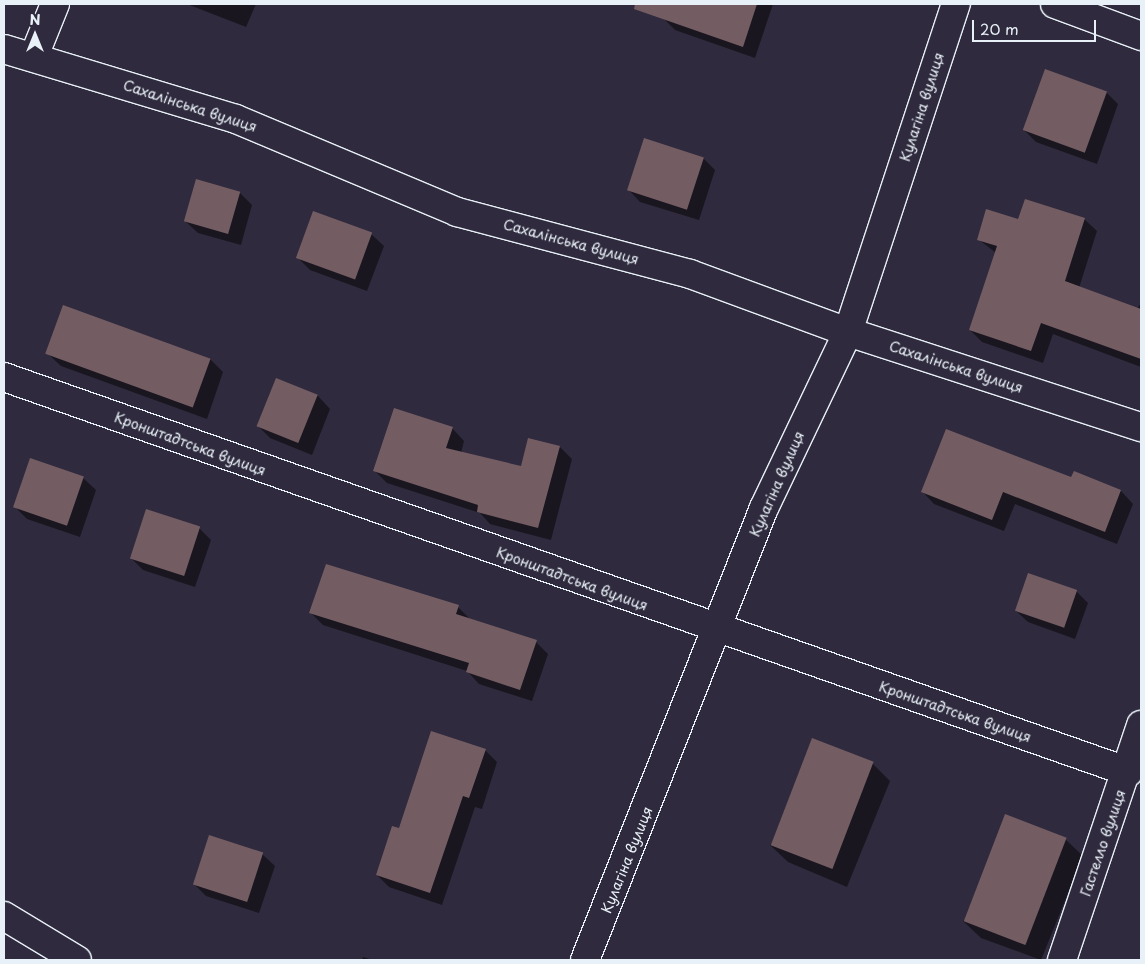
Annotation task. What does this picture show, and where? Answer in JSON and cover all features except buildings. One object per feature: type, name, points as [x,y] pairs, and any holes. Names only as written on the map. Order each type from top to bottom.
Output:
[{"type":"street","points":[[34,56],[56,4]]},
{"type":"street","name":"Кулагіна вулиця","points":[[585,960],[764,508],[848,332],[956,4]]},
{"type":"street","points":[[1055,4],[1141,36]]},
{"type":"street","name":"Сахалінська вулиця","points":[[4,49],[34,56],[236,119],[456,212],[690,274],[848,332],[1141,427]]},
{"type":"street","name":"Кронштадтська вулиця","points":[[4,377],[716,630],[1135,775]]},
{"type":"street","name":"Гастелло вулиця","points":[[1062,960],[1135,775],[1141,725]]},
{"type":"street","points":[[4,916],[77,960]]}]
